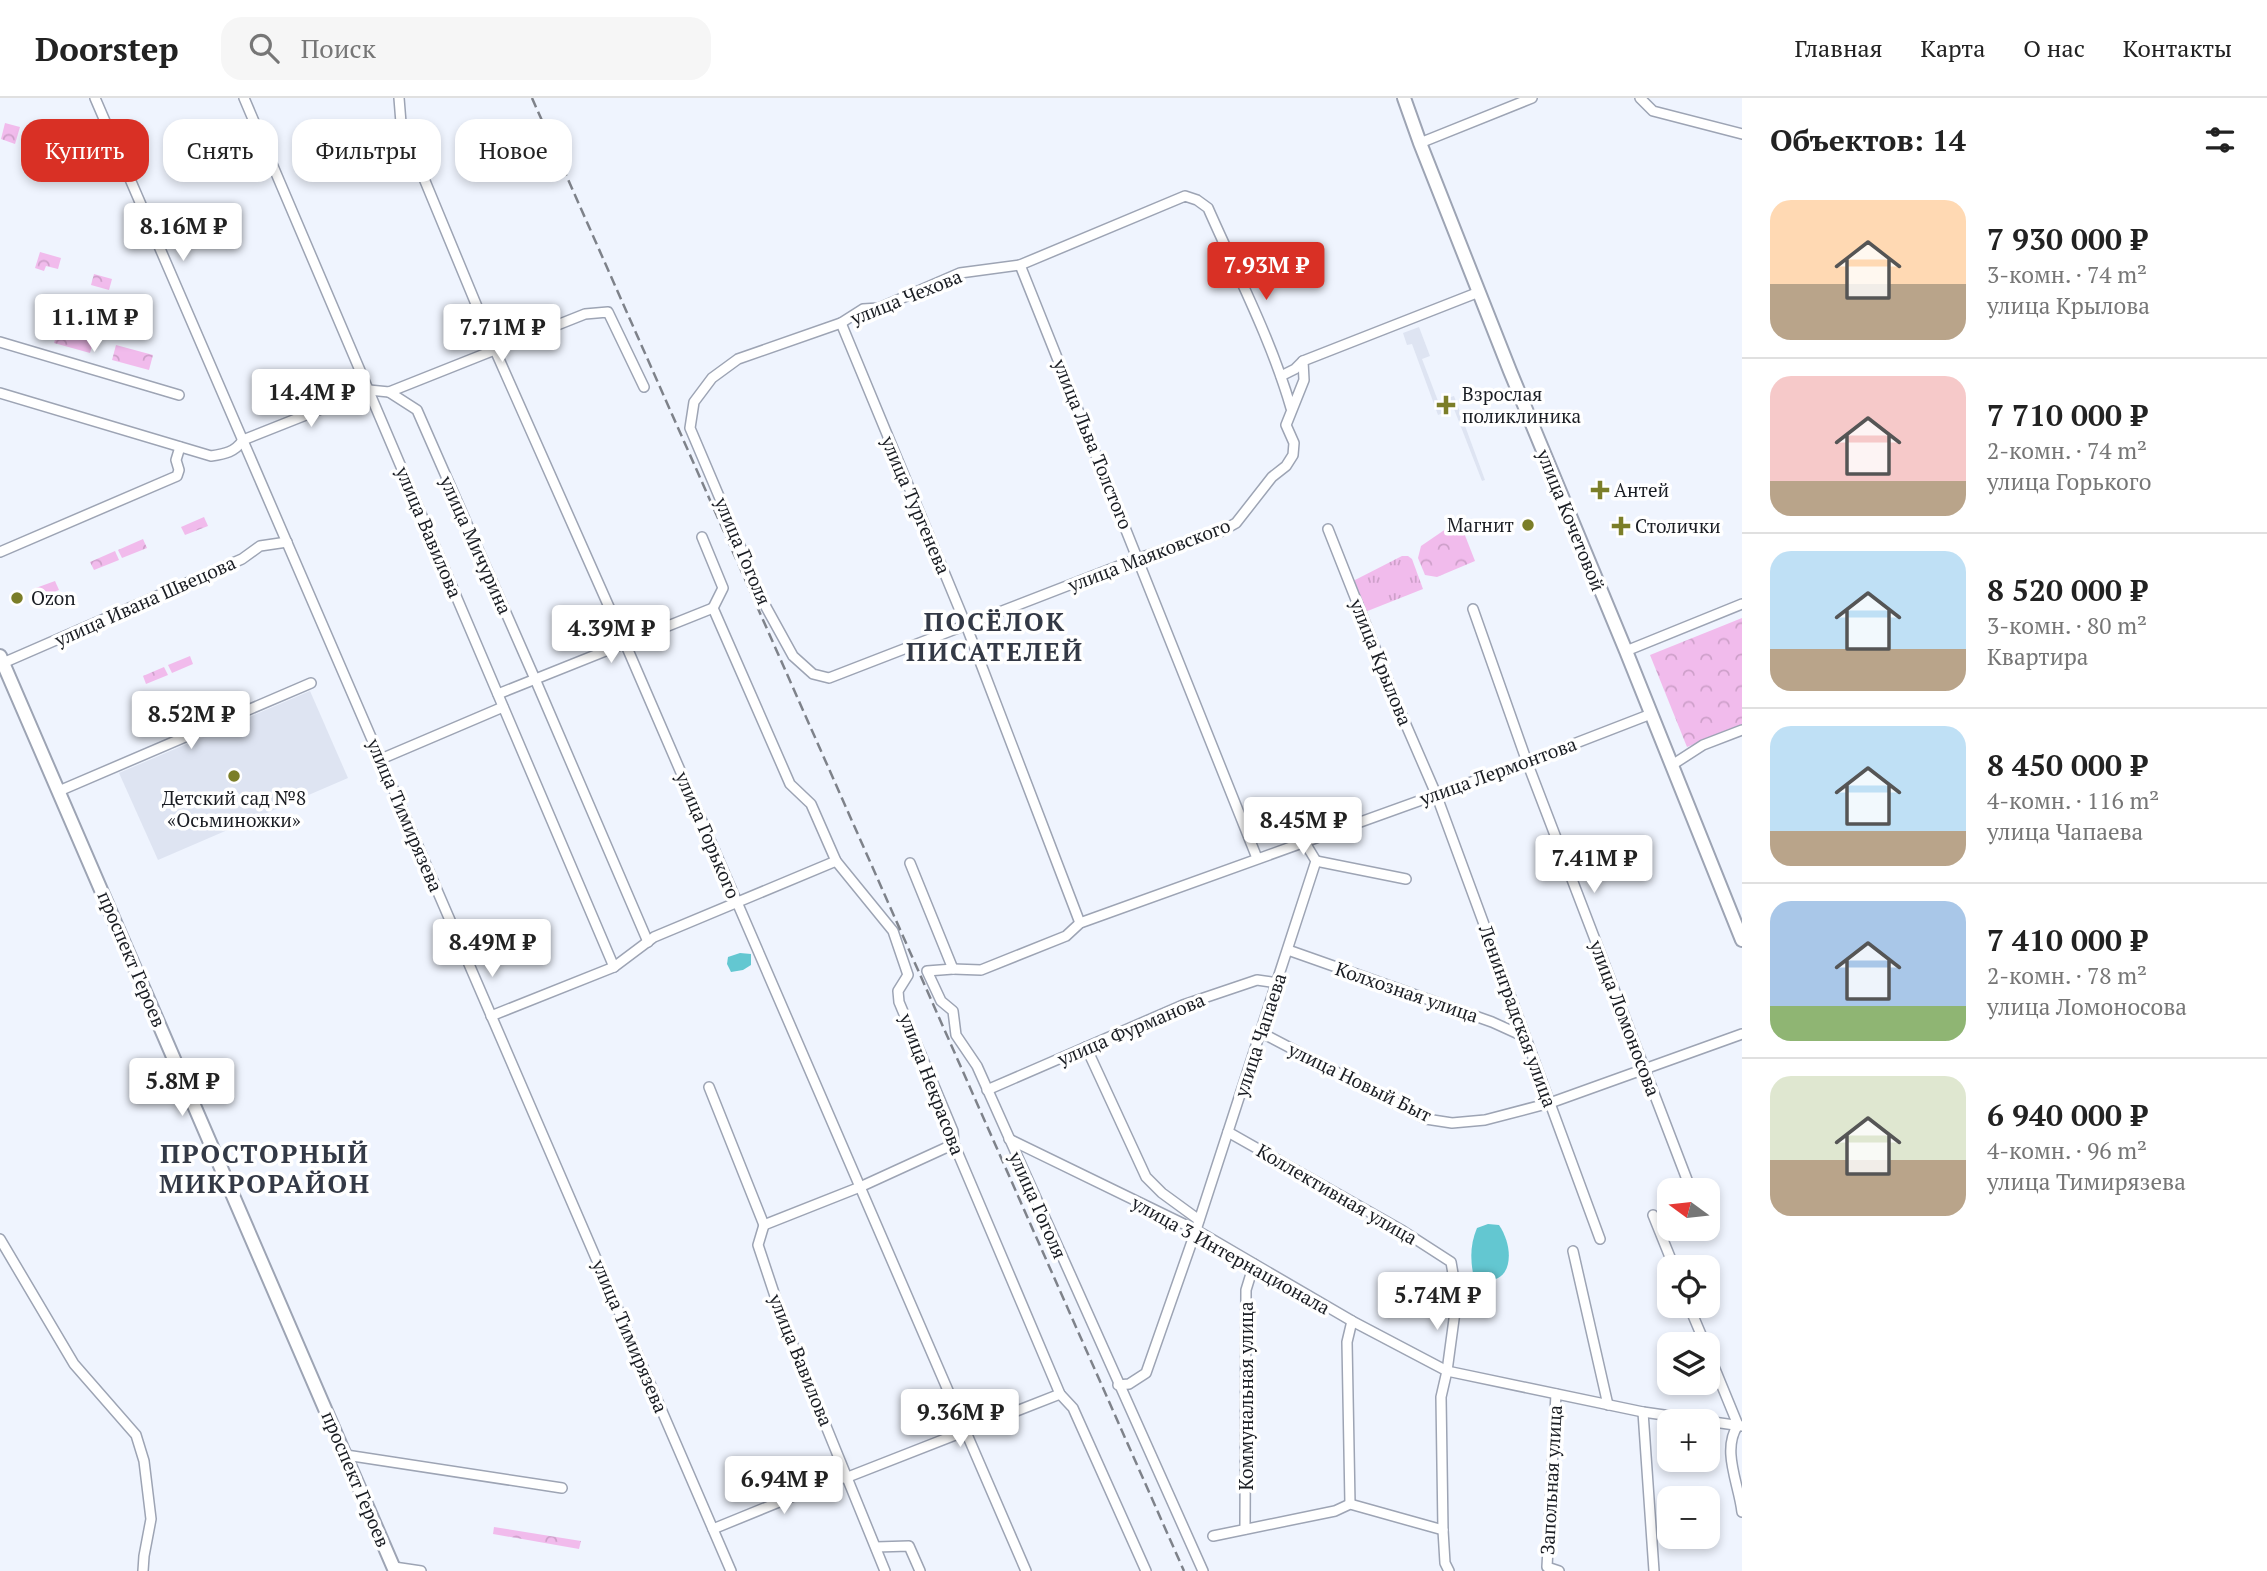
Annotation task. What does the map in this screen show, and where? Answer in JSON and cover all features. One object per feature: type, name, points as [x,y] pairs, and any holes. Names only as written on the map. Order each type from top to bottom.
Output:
[{"type":"street","name":"улица Тимирязева","points":[[95,98],[731,1571]]},
{"type":"street","name":"улица Вавилова","points":[[244,98],[614,967]]},
{"type":"street","name":"улица Горького","points":[[399,98],[401,123],[495,350],[625,643],[1026,1571]]},
{"type":"street","name":"улица Кочетовой","points":[[1404,98],[1479,292],[1742,940]]},
{"type":"street","points":[[1420,143],[1532,98]]},
{"type":"street","points":[[1640,98],[1653,111],[1742,134]]},
{"type":"street","name":"улица Чехова","points":[[694,402],[712,378],[738,359],[841,323],[863,309],[879,308],[960,273],[1020,265],[1185,196],[1208,208],[1281,376]]},
{"type":"street","name":"улица Льва Толстого","points":[[1020,265],[1257,858]]},
{"type":"street","points":[[1291,408],[1281,376],[1295,369],[1303,361],[1479,292]]},
{"type":"street","points":[[0,393],[211,456],[225,454],[237,448],[243,440],[369,390],[389,392],[585,314],[608,312],[644,387]]},
{"type":"street","name":"улица Тургенева","points":[[841,323],[966,625],[1080,923]]},
{"type":"street","points":[[0,342],[179,395]]},
{"type":"street","name":"улица Маяковского","points":[[829,678],[1139,558],[1218,533],[1236,523],[1293,455],[1294,443],[1286,425],[1304,380],[1303,361]]},
{"type":"street","name":"улица Мичурина","points":[[389,392],[417,411],[536,679],[648,942]]},
{"type":"street","name":"улица Гоголя","points":[[694,402],[690,428],[766,607],[793,656],[813,674],[829,678]]},
{"type":"street","points":[[0,552],[177,476],[179,470],[176,460],[180,447]]},
{"type":"street","name":"улица Крылова","points":[[1328,529],[1399,711],[1436,794]]},
{"type":"street","points":[[498,694],[713,608],[723,588],[702,537]]},
{"type":"street","name":"улица Ивана Швецова","points":[[2,659],[242,559],[260,545],[287,542]]},
{"type":"street","points":[[1626,651],[1742,604]]},
{"type":"street","name":"улица Некрасова","points":[[713,608],[790,784],[811,804],[836,861],[893,931],[908,975],[898,991],[899,1002],[953,1131],[954,1144],[1060,1394],[1073,1408],[1146,1571]]},
{"type":"street","name":"улица Ломоносова","points":[[1473,610],[1527,762],[1686,1178]]},
{"type":"street","name":"проспект Героев","points":[[2,659],[394,1569]]},
{"type":"street","points":[[59,791],[311,683]]},
{"type":"street","points":[[381,759],[503,707]]},
{"type":"street","name":"улица Лермонтова","points":[[953,969],[981,970],[1066,936],[1080,923],[1527,762],[1651,714]]},
{"type":"street","points":[[1672,765],[1703,745],[1742,730]]},
{"type":"street","name":"Ленинградская улица","points":[[1436,794],[1600,1238]]},
{"type":"street","points":[[1304,841],[1316,862],[1406,878]]},
{"type":"street","points":[[491,1016],[614,967],[648,942],[836,861]]},
{"type":"street","name":"улица Чапаева","points":[[1118,1385],[1129,1384],[1146,1373],[1196,1230],[1316,862]]},
{"type":"street","points":[[910,863],[953,969]]},
{"type":"street","name":"Колхозная улица","points":[[1288,950],[1492,1022],[1525,1037]]},
{"type":"street","name":"улица Гоголя","points":[[953,969],[928,971],[941,1001],[953,1011],[956,1035],[977,1066],[1203,1571]]},
{"type":"street","name":"улица Фурманова","points":[[988,1090],[1183,1005],[1257,979],[1278,983]]},
{"type":"street","name":"улица Новый Быт","points":[[1260,1032],[1426,1119],[1452,1123],[1485,1120],[1550,1103],[1742,1034]]},
{"type":"street","points":[[1086,1048],[1146,1177],[1162,1193],[1199,1220]]},
{"type":"street","points":[[709,1087],[764,1225],[860,1187],[954,1144]]},
{"type":"street","name":"Коллективная улица","points":[[1228,1132],[1403,1231],[1451,1262],[1457,1297],[1447,1371]]},
{"type":"street","name":"улица 3 Интернационала","points":[[1009,1139],[1196,1230],[1352,1321],[1447,1371],[1643,1412],[1740,1425]]},
{"type":"street","points":[[1653,1215],[1669,1255]]},
{"type":"street","name":"улица Вавилова","points":[[764,1225],[758,1245],[784,1323],[886,1571]]},
{"type":"street","points":[[0,1239],[74,1364],[136,1435],[144,1461],[152,1519],[144,1556],[144,1571]]},
{"type":"street","points":[[1573,1251],[1608,1405]]},
{"type":"street","name":"Коммунальная улица","points":[[1245,1529],[1246,1290],[1254,1264]]},
{"type":"street","points":[[1350,1504],[1347,1342],[1352,1321]]},
{"type":"street","points":[[1447,1371],[1441,1397],[1443,1530],[1445,1563],[1449,1571]]},
{"type":"street","points":[[1720,1379],[1740,1425],[1731,1435],[1730,1451],[1742,1512]]},
{"type":"street","points":[[713,1529],[832,1480],[848,1477],[1060,1394]]},
{"type":"street","name":"Запольная улица","points":[[1556,1394],[1547,1567],[1559,1571]]},
{"type":"street","points":[[1643,1412],[1654,1571]]},
{"type":"street","points":[[346,1455],[562,1488]]},
{"type":"street","points":[[1213,1536],[1335,1511],[1350,1504],[1443,1530]]},
{"type":"street","points":[[876,1547],[909,1546],[920,1571]]},
{"type":"street","points":[[394,1569],[421,1571]]},
{"type":"shaded area","name":"Взрослая поликлиника","points":[[1419,327],[1430,356],[1422,359],[1438,401],[1454,396],[1485,480],[1482,481],[1454,409],[1438,415],[1412,344],[1407,345],[1403,333]]},
{"type":"shaded area","name":"Детский сад №8 «Осьминожки»","points":[[310,691],[348,778],[158,860],[119,773]]},
{"type":"green space","points":[[5,123],[20,127],[15,144],[1,139]]},
{"type":"green space","points":[[40,252],[61,258],[58,269],[46,266],[44,271],[35,268]]},
{"type":"green space","points":[[94,274],[112,279],[109,290],[91,285]]},
{"type":"green space","points":[[58,329],[94,339],[90,353],[54,343]]},
{"type":"green space","points":[[116,345],[153,355],[149,370],[112,360]]},
{"type":"green space","points":[[204,517],[208,526],[185,535],[181,527]]},
{"type":"green space","points":[[1459,520],[1475,561],[1437,577],[1425,575],[1418,558],[1421,546]]},
{"type":"green space","points":[[143,539],[147,548],[122,558],[118,550]]},
{"type":"green space","points":[[115,551],[119,560],[94,570],[90,562]]},
{"type":"green space","points":[[1402,556],[1412,559],[1423,589],[1365,612],[1354,585],[1355,580]]},
{"type":"green space","points":[[55,581],[59,590],[36,598],[33,589]]},
{"type":"green space","points":[[1742,618],[1742,725],[1687,747],[1650,655]]},
{"type":"green space","points":[[190,656],[193,664],[172,673],[168,665]]},
{"type":"green space","points":[[164,667],[168,675],[146,684],[143,676]]},
{"type":"green space","points":[[494,1527],[581,1541],[579,1549],[493,1534]]},
{"type":"water","points":[[740,953],[751,954],[751,965],[731,972],[727,964],[728,957]]},
{"type":"water","points":[[1488,1224],[1499,1225],[1508,1246],[1509,1256],[1504,1274],[1497,1279],[1487,1280],[1474,1278],[1471,1253],[1477,1228]]},
{"type":"railway","points":[[532,98],[1184,1571]]},
{"type":"place","name":"Взрослая поликлиника","points":[[1446,405]]},
{"type":"place","name":"Антей","points":[[1600,490]]},
{"type":"place","name":"Магнит","points":[[1528,525]]},
{"type":"place","name":"Столички","points":[[1621,526]]},
{"type":"place","name":"Ozon","points":[[17,598]]},
{"type":"place","name":"Детский сад №8 «Осьминожки»","points":[[234,776]]},
{"type":"district","name":"ПОСЁЛОК ПИСАТЕЛЕЙ","points":[[995,637]]},
{"type":"district","name":"ПРОСТОРНЫЙ МИКРОРАЙОН","points":[[265,1169]]}]
